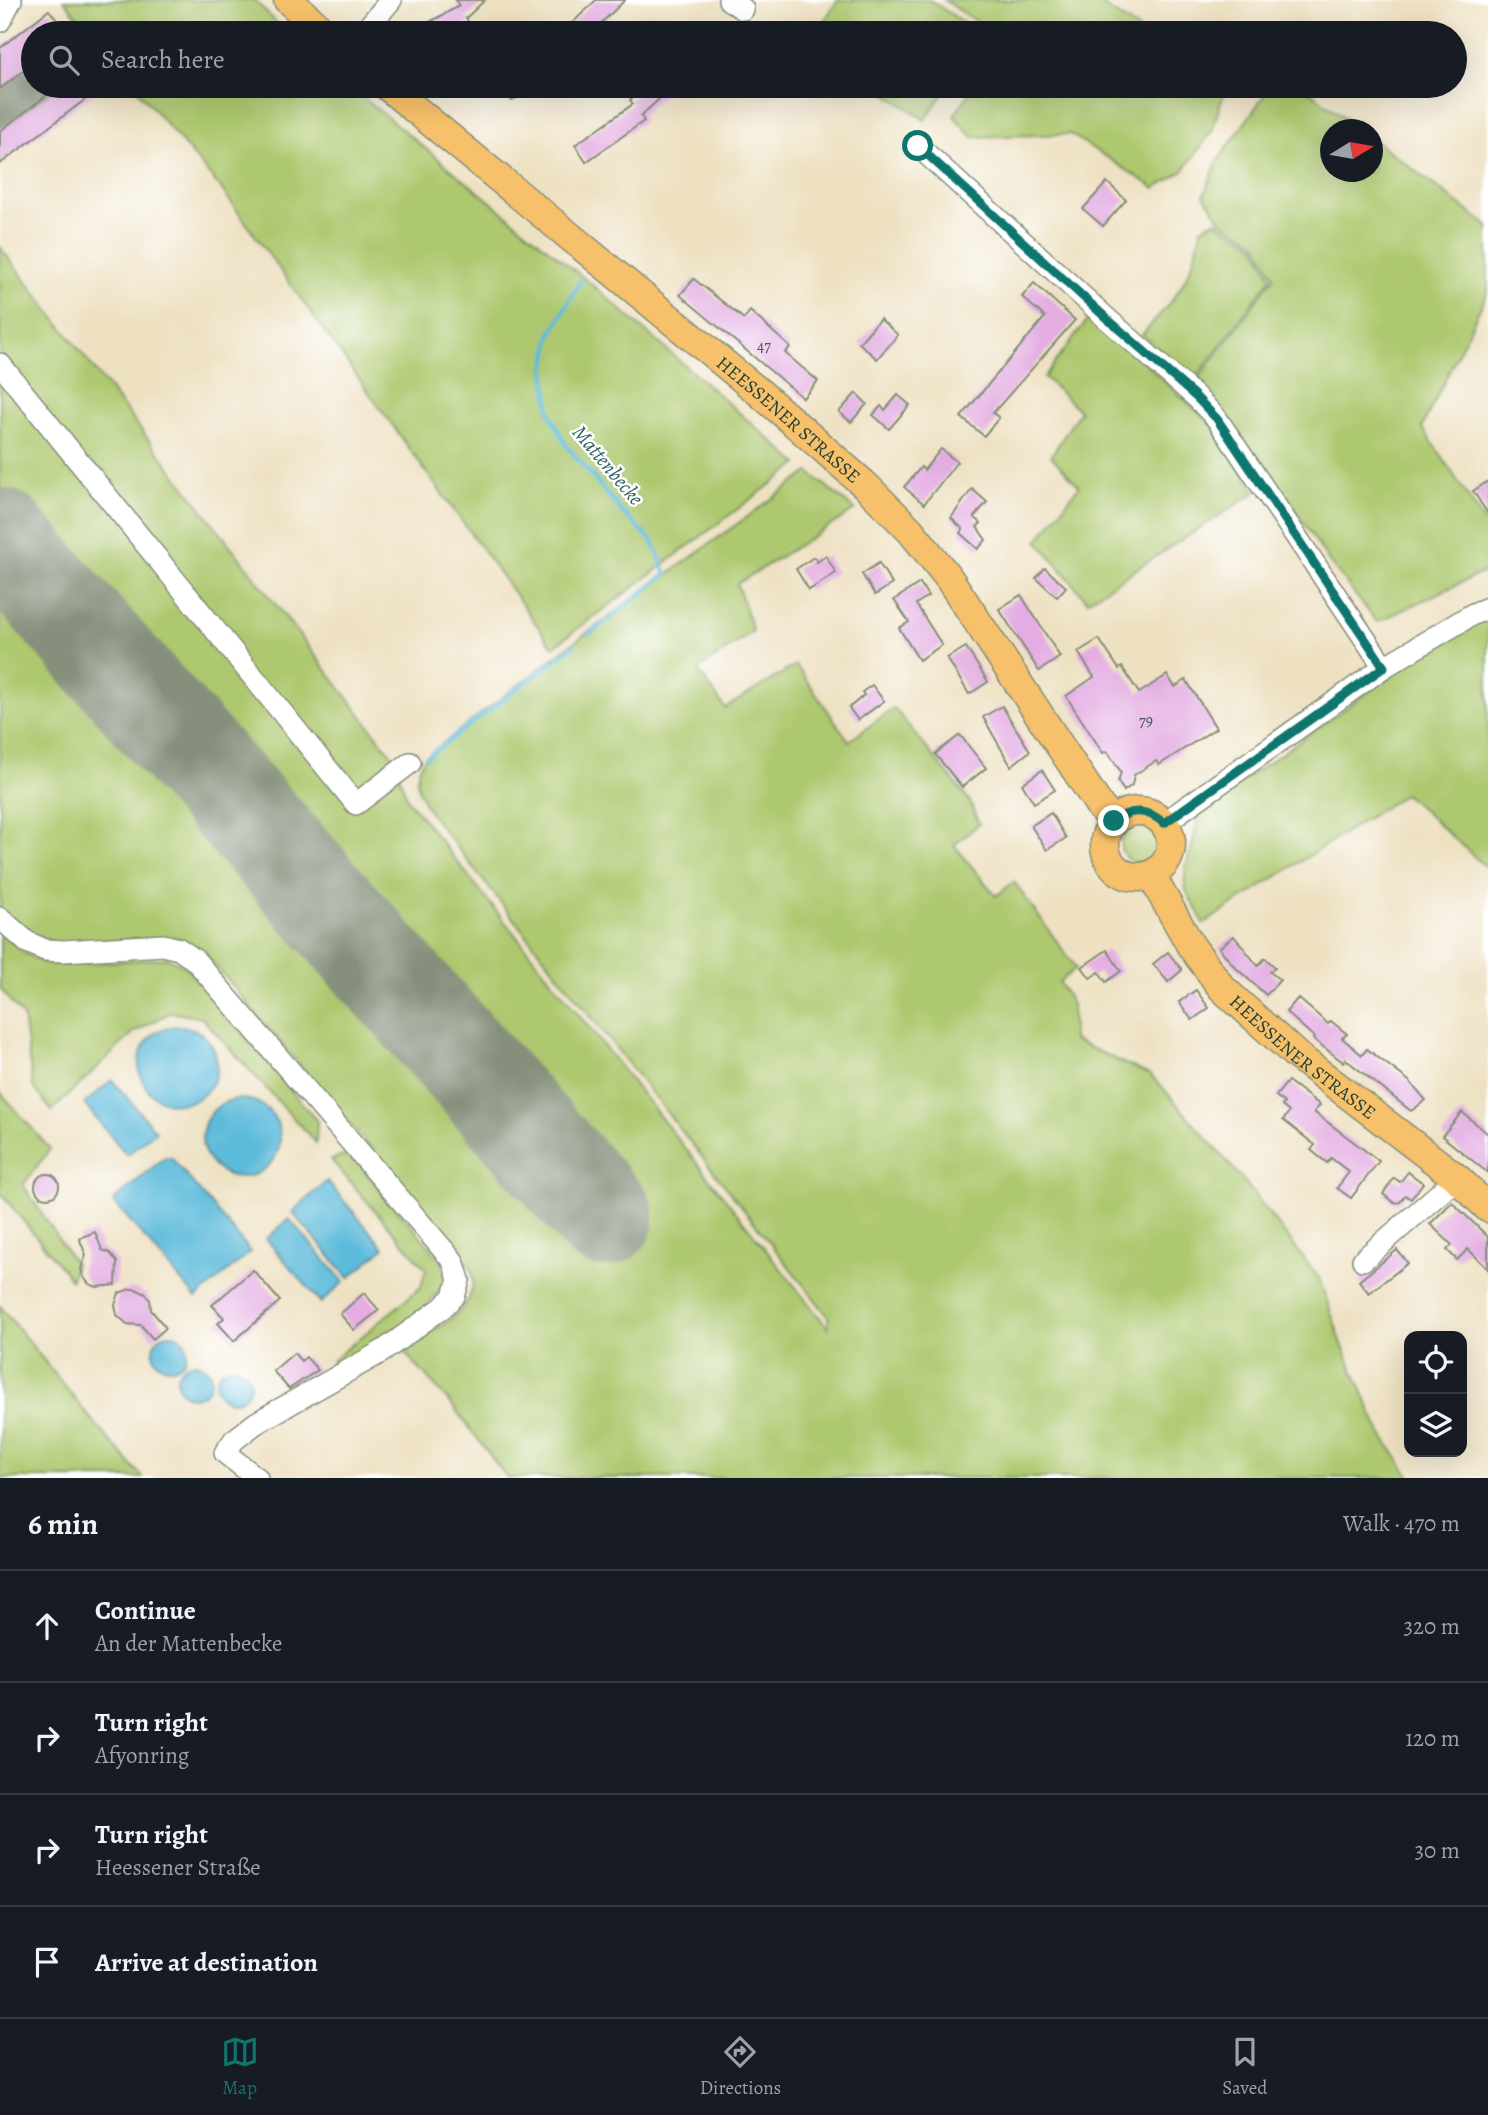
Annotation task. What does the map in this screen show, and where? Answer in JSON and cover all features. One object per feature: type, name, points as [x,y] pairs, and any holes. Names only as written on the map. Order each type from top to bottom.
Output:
[{"type":"main road","points":[[288,0],[312,21]]},
{"type":"main road","name":"HEESSENER STRASSE","points":[[402,98],[760,393],[865,485],[910,530],[948,577],[1101,808],[1114,821]]},
{"type":"main road","points":[[1133,811],[1144,812],[1164,823],[1169,832],[1170,852],[1159,870],[1140,878],[1118,872],[1110,863],[1105,842],[1107,831],[1114,821],[1133,811]]},
{"type":"main road","name":"HEESSENER STRASSE","points":[[1151,875],[1191,946],[1222,988],[1295,1054],[1457,1178],[1488,1208]]},
{"type":"street","points":[[0,21],[11,0]]},
{"type":"street","points":[[373,21],[391,0]]},
{"type":"street","points":[[918,146],[1088,308],[1196,397],[1217,419],[1384,667]]},
{"type":"street","points":[[0,364],[356,804],[410,763]]},
{"type":"street","points":[[1164,823],[1384,667],[1473,614],[1488,608]]},
{"type":"street","points":[[0,918],[27,942],[45,950],[163,945],[179,949],[195,960],[453,1261],[459,1280],[454,1296],[442,1308],[389,1346],[256,1423],[234,1440],[225,1453],[257,1478]]},
{"type":"street","points":[[1363,1260],[1457,1178]]},
{"type":"green space","points":[[64,0],[254,0],[275,21],[81,21]]},
{"type":"green space","points":[[838,0],[930,0],[961,21],[824,21]]},
{"type":"green space","points":[[944,0],[1094,0],[1126,21],[976,21]]},
{"type":"green space","points":[[144,98],[364,98],[590,283],[798,464],[553,647],[220,187]]},
{"type":"green space","points":[[893,98],[940,98],[925,120]]},
{"type":"green space","points":[[966,98],[1222,98],[1212,131],[1183,171],[1155,188],[1070,134],[973,137],[954,116]]},
{"type":"green space","points":[[1262,98],[1318,98],[1347,119],[1320,119],[1320,182],[1383,182],[1383,147],[1488,226],[1488,292],[1422,427],[1488,527],[1488,570],[1377,622],[1329,562],[1276,480],[1197,381],[1274,277],[1257,243],[1222,222],[1204,195],[1217,162]]},
{"type":"green space","points":[[1216,220],[1255,245],[1271,278],[1195,379],[1142,335],[1181,287],[1194,260],[1201,228]]},
{"type":"green space","points":[[0,247],[398,763],[400,779],[408,800],[828,1328],[828,1316],[430,813],[419,791],[417,779],[425,757],[569,646],[809,472],[855,510],[737,584],[753,631],[698,670],[725,708],[796,665],[849,741],[894,708],[969,800],[979,824],[954,845],[996,896],[1014,882],[1076,968],[1059,982],[1072,1004],[1073,1040],[1150,1075],[1244,1181],[1319,1278],[1343,1347],[1380,1432],[1411,1478],[507,1478],[452,1405],[405,1353],[411,1346],[445,1324],[465,1305],[473,1282],[471,1268],[205,953],[178,938],[58,944],[30,935],[0,909]]},
{"type":"green space","points":[[1092,314],[1212,425],[1256,492],[1087,601],[1038,541],[1079,486],[1051,456],[1080,411],[1044,377]]},
{"type":"green space","points":[[1488,615],[1488,869],[1405,794],[1203,924],[1185,884],[1186,866],[1198,813],[1420,655]]},
{"type":"green space","points":[[1139,827],[1152,832],[1157,845],[1152,858],[1139,863],[1126,858],[1121,845],[1126,832]]},
{"type":"green space","points":[[0,932],[26,954],[44,963],[62,965],[168,958],[185,966],[317,1121],[316,1143],[202,1018],[171,1012],[134,1032],[52,1111],[33,1087],[23,1017],[0,988]]},
{"type":"green space","points":[[0,1092],[50,1149],[23,1185],[75,1264],[71,1280],[0,1192]]},
{"type":"green space","points":[[342,1156],[353,1157],[441,1260],[446,1279],[426,1306],[412,1318],[381,1340],[334,1366],[332,1361],[421,1287],[426,1269],[331,1160]]},
{"type":"green space","points":[[0,1306],[91,1419],[143,1478],[0,1478]]},
{"type":"water","points":[[170,1026],[186,1026],[200,1032],[211,1043],[217,1057],[217,1073],[211,1087],[200,1098],[186,1104],[170,1104],[156,1098],[145,1087],[139,1073],[139,1057],[145,1043],[156,1032]]},
{"type":"water","points":[[112,1080],[156,1131],[127,1155],[84,1104]]},
{"type":"water","points":[[241,1099],[256,1102],[273,1116],[280,1138],[277,1153],[263,1170],[241,1177],[226,1174],[209,1160],[202,1138],[205,1123],[219,1106]]},
{"type":"water","points":[[165,1157],[171,1157],[251,1252],[196,1298],[113,1201]]},
{"type":"water","points":[[327,1181],[384,1248],[349,1278],[292,1212]]},
{"type":"water","points":[[289,1219],[344,1282],[321,1303],[266,1239]]},
{"type":"water","points":[[170,1334],[182,1339],[187,1351],[182,1363],[170,1368],[158,1363],[153,1351],[158,1339]]},
{"type":"water","points":[[194,1363],[206,1368],[211,1380],[206,1392],[194,1397],[182,1392],[177,1380],[182,1368]]},
{"type":"water","points":[[233,1367],[245,1372],[250,1384],[245,1396],[233,1401],[221,1396],[216,1384],[221,1372]]},
{"type":"building","points":[[456,0],[485,0],[466,18],[468,21],[432,21],[459,6]]},
{"type":"building","points":[[596,0],[625,0],[603,21],[574,21]]},
{"type":"building","points":[[49,10],[58,21],[35,21]]},
{"type":"building","points":[[21,32],[21,72],[0,89],[0,48]]},
{"type":"building","points":[[43,98],[87,98],[0,164],[0,131]]},
{"type":"building","points":[[660,98],[641,116],[644,121],[586,162],[575,145],[633,104],[630,100]]},
{"type":"building","points":[[1107,182],[1126,200],[1103,226],[1083,209]]},
{"type":"building","points":[[694,279],[744,319],[750,311],[790,347],[785,353],[818,381],[803,398],[680,295]]},
{"type":"building","points":[[1034,283],[1075,320],[993,413],[999,418],[984,436],[961,417],[1045,317],[1022,297]]},
{"type":"building","points":[[880,319],[898,335],[877,359],[859,343]]},
{"type":"building","points":[[856,393],[867,404],[851,422],[839,412]]},
{"type":"building","points":[[898,395],[910,405],[889,429],[873,415],[881,406],[885,410]]},
{"type":"building","points":[[941,449],[957,462],[924,504],[904,487],[921,467],[924,470]]},
{"type":"building","points":[[1488,481],[1488,514],[1473,491]]},
{"type":"building","points":[[972,489],[987,502],[974,517],[981,523],[977,527],[986,540],[978,549],[960,533],[963,529],[951,518]]},
{"type":"building","points":[[826,556],[836,573],[809,590],[796,569],[814,557],[817,562]]},
{"type":"building","points":[[879,563],[892,584],[875,595],[862,574]]},
{"type":"building","points":[[1045,568],[1066,587],[1057,597],[1036,578]]},
{"type":"building","points":[[920,583],[928,596],[916,604],[942,645],[919,660],[899,628],[909,622],[894,600]]},
{"type":"building","points":[[1021,595],[1060,657],[1039,671],[999,609]]},
{"type":"building","points":[[1099,639],[1139,693],[1167,675],[1175,687],[1186,680],[1216,728],[1159,765],[1156,761],[1134,775],[1132,785],[1124,791],[1118,782],[1121,772],[1107,751],[1103,753],[1066,696],[1094,677],[1078,652]]},
{"type":"building","points":[[966,647],[988,682],[969,694],[947,658]]},
{"type":"building","points":[[872,685],[884,701],[858,720],[849,708],[864,695],[862,692]]},
{"type":"building","points":[[1002,706],[1030,751],[1011,766],[983,717]]},
{"type":"building","points":[[960,735],[986,768],[962,787],[935,754]]},
{"type":"building","points":[[1042,770],[1055,790],[1034,803],[1022,784]]},
{"type":"building","points":[[1051,813],[1066,838],[1047,850],[1031,826]]},
{"type":"building","points":[[1234,936],[1258,966],[1265,958],[1275,967],[1270,972],[1280,980],[1266,995],[1235,967],[1219,948]]},
{"type":"building","points":[[1107,950],[1121,971],[1106,982],[1099,972],[1090,978],[1082,967]]},
{"type":"building","points":[[1168,952],[1182,970],[1168,982],[1153,964]]},
{"type":"building","points":[[1196,990],[1209,1008],[1192,1020],[1179,1002]]},
{"type":"building","points":[[1298,998],[1328,1024],[1331,1021],[1347,1034],[1342,1038],[1362,1055],[1367,1049],[1409,1081],[1426,1100],[1411,1111],[1345,1059],[1343,1062],[1313,1039],[1314,1037],[1286,1012]]},
{"type":"building","points":[[1288,1081],[1320,1105],[1314,1112],[1379,1161],[1351,1198],[1337,1188],[1349,1172],[1331,1158],[1327,1163],[1311,1150],[1315,1145],[1283,1120],[1289,1112],[1276,1096]]},
{"type":"building","points":[[1462,1112],[1488,1134],[1488,1173],[1442,1136]]},
{"type":"building","points":[[1408,1172],[1423,1183],[1411,1199],[1405,1195],[1400,1202],[1394,1203],[1383,1194],[1394,1178],[1400,1182]]},
{"type":"building","points":[[47,1174],[55,1178],[59,1186],[55,1194],[47,1198],[39,1194],[35,1186],[39,1178]]},
{"type":"building","points":[[1452,1202],[1488,1237],[1488,1269],[1468,1249],[1457,1260],[1447,1250],[1452,1245],[1430,1224]]},
{"type":"building","points":[[95,1232],[102,1250],[110,1253],[117,1262],[116,1285],[97,1287],[89,1284],[83,1276],[81,1269],[86,1255],[79,1238]]},
{"type":"building","points":[[1397,1250],[1408,1263],[1369,1293],[1359,1281]]},
{"type":"building","points":[[253,1270],[280,1301],[234,1341],[218,1323],[224,1318],[212,1305]]},
{"type":"building","points":[[130,1289],[146,1294],[151,1310],[166,1328],[153,1339],[141,1325],[127,1324],[117,1315],[115,1305],[119,1293]]},
{"type":"building","points":[[364,1293],[379,1310],[354,1330],[340,1314]]},
{"type":"building","points":[[294,1353],[301,1361],[306,1357],[318,1370],[289,1389],[273,1371]]},
{"type":"waterway","name":"Mattenbecke","points":[[581,280],[551,334],[545,369],[550,413],[566,445],[623,513],[653,542],[666,574],[589,634]]},
{"type":"waterway","name":"Mattenbecke","points":[[427,757],[574,646]]},
{"type":"taxiway","points":[[0,109],[21,94]]},
{"type":"runway","points":[[0,538],[604,1217]]},
{"type":"route","points":[[918,146],[1217,419],[1384,667],[1164,823],[1155,816],[1133,811],[1114,821]]}]
